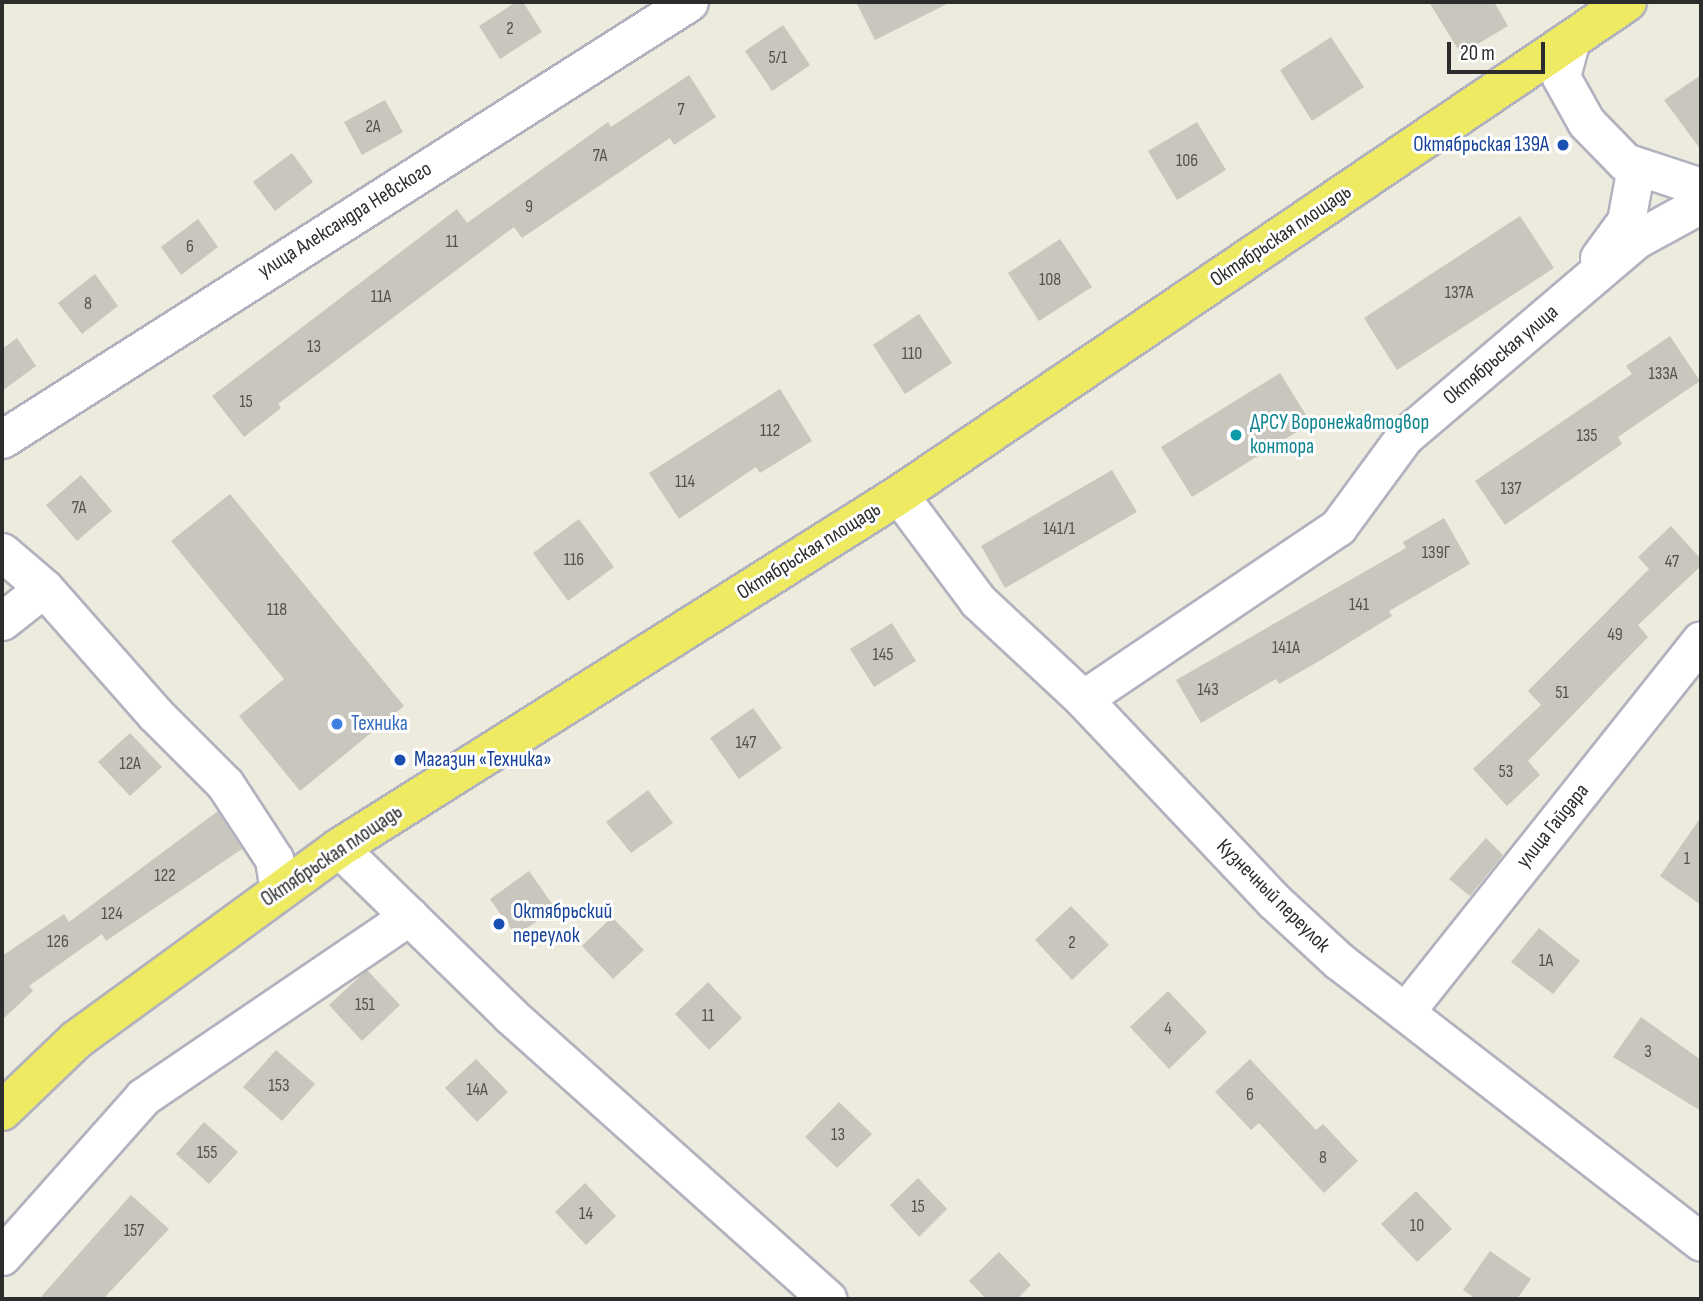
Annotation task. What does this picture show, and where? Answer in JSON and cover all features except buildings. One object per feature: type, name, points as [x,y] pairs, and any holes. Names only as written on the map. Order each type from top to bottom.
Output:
[{"type":"main road","name":"Октябрьская площадь","points":[[2,1111],[76,1040],[339,848],[898,495],[1627,2]]},
{"type":"street","name":"улица Александра Невского","points":[[2,439],[689,2]]},
{"type":"street","points":[[1570,39],[1561,76],[1586,122],[1625,162],[1701,187]]},
{"type":"street","points":[[1575,292],[1626,221],[1636,167]]},
{"type":"street","name":"Октябрьская улица","points":[[1083,699],[1338,527],[1404,438],[1637,239],[1701,204]]},
{"type":"street","name":"Кузнечный переулок","points":[[898,495],[978,601],[1083,699],[1275,902],[1339,961],[1701,1242]]},
{"type":"street","points":[[2,552],[44,588],[155,715],[225,784],[274,859],[279,891]]},
{"type":"street","points":[[2,621],[44,588]]},
{"type":"street","name":"улица Гайдара","points":[[1405,1012],[1701,640]]},
{"type":"street","points":[[339,848],[510,1015],[828,1299]]},
{"type":"street","points":[[2,1256],[143,1097],[409,916]]},
{"type":"place","name":"Октябрьская 139А","points":[[1563,145]]},
{"type":"place","name":"ДРСУ Воронежавтодвор контора","points":[[1236,435]]},
{"type":"place","name":"Техника","points":[[337,724]]},
{"type":"place","name":"Магазин «Техника»","points":[[400,760]]},
{"type":"place","name":"Октябрьский переулок","points":[[499,924]]}]
